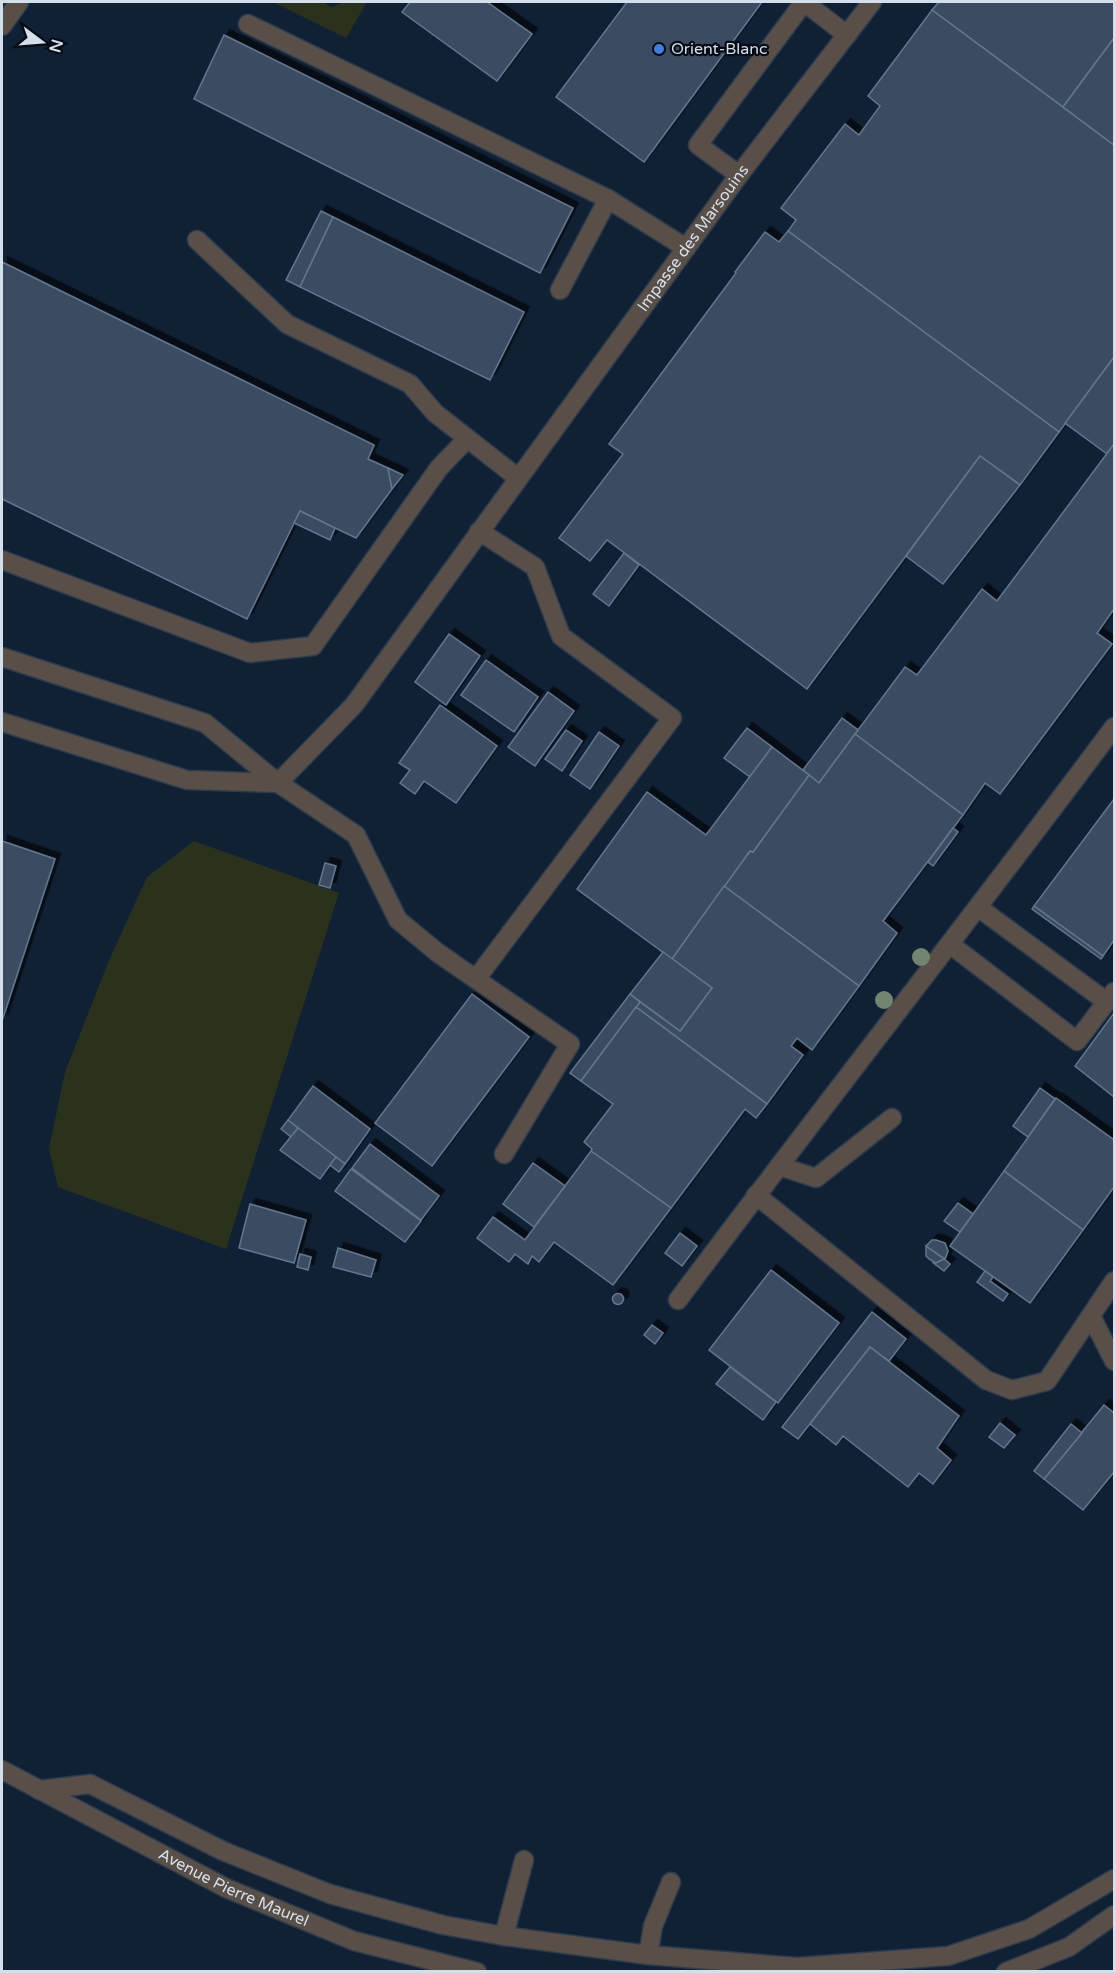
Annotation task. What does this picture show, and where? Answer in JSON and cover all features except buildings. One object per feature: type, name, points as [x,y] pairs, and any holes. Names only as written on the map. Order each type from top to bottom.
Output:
[{"type":"street","points":[[2,26],[19,2]]},
{"type":"street","points":[[740,175],[698,145],[804,2],[847,35]]},
{"type":"street","name":"Impasse des Marsouins","points":[[278,783],[354,705],[686,248],[872,2]]},
{"type":"street","points":[[248,24],[608,200],[686,248]]},
{"type":"street","points":[[560,290],[608,200]]},
{"type":"street","points":[[197,240],[287,324],[410,384],[435,413],[518,478]]},
{"type":"street","points":[[2,560],[250,653],[313,646],[439,468],[467,440]]},
{"type":"street","points":[[476,980],[672,718],[561,636],[535,567],[479,531]]},
{"type":"street","points":[[2,657],[205,723],[278,783],[356,835],[398,920],[438,953],[570,1044],[504,1154]]},
{"type":"street","points":[[2,722],[187,780],[278,783]]},
{"type":"street","points":[[678,1299],[951,945],[1114,727]]},
{"type":"street","points":[[951,945],[1077,1041],[1111,997],[979,908]]},
{"type":"street","points":[[779,1166],[816,1178],[892,1118]]},
{"type":"street","points":[[756,1195],[986,1380],[1012,1390],[1047,1381],[1091,1316],[1109,1302],[1114,1281]]},
{"type":"street","points":[[1091,1316],[1114,1361]]},
{"type":"street","name":"Avenue Pierre Maurel","points":[[2,1770],[226,1888],[354,1941],[477,1971]]},
{"type":"street","points":[[39,1790],[90,1784],[223,1851],[330,1894],[443,1925],[504,1936],[648,1955],[797,1967],[948,1956],[1029,1929],[1114,1879]]},
{"type":"street","points":[[504,1936],[524,1860]]},
{"type":"street","points":[[648,1955],[652,1926],[671,1882]]},
{"type":"street","points":[[1006,1971],[1069,1947],[1114,1915]]},
{"type":"green space","points":[[273,2],[322,2],[332,7],[343,2],[367,2],[346,38]]},
{"type":"green space","points":[[194,841],[339,893],[226,1249],[58,1187],[49,1149],[65,1072],[110,958],[147,877]]},
{"type":"place","name":"Orient-Blanc","points":[[659,49]]}]
